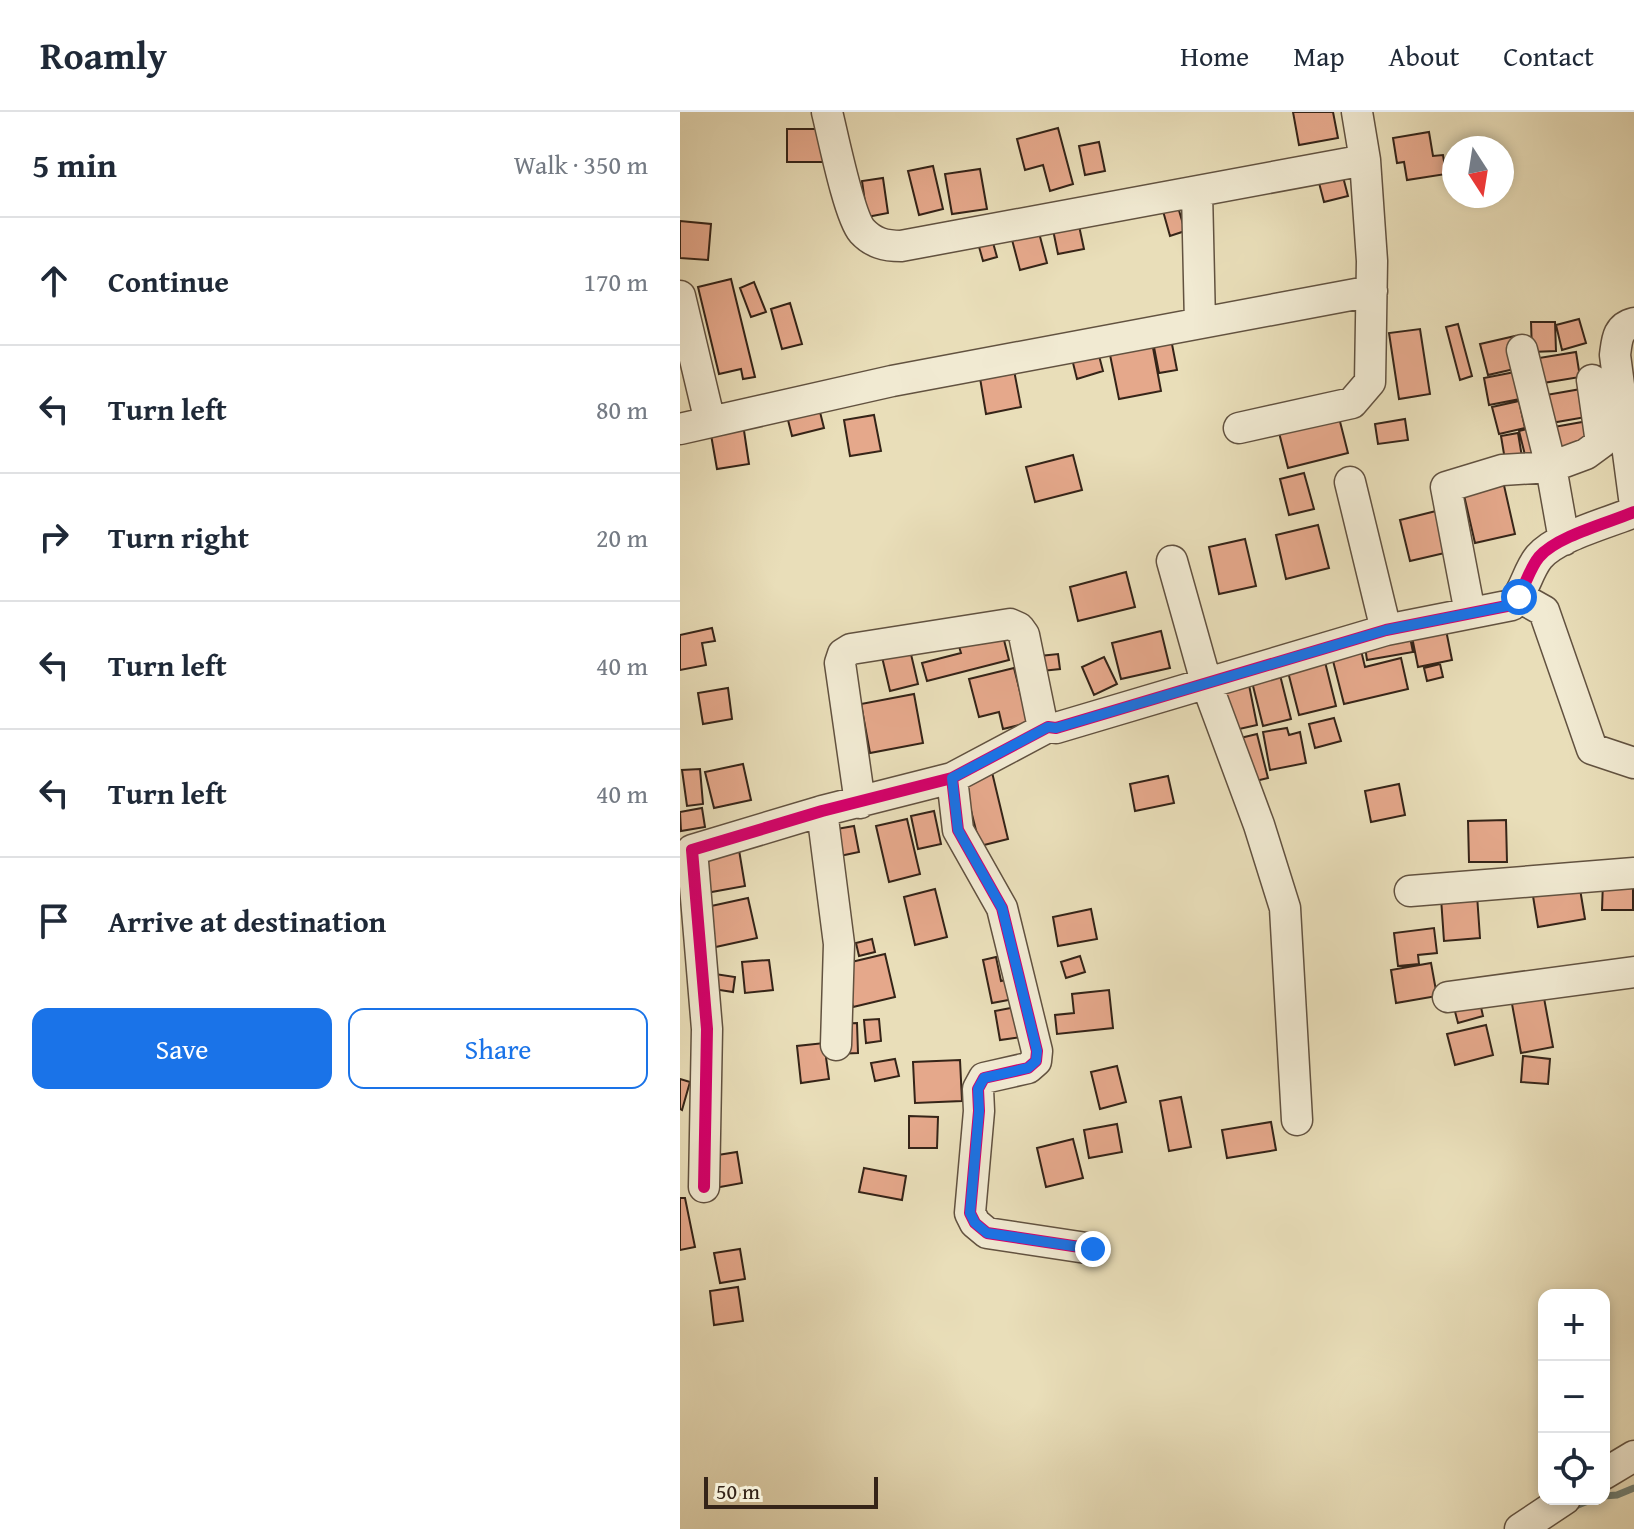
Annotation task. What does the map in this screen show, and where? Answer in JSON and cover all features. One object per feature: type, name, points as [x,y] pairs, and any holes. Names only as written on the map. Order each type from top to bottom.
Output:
[{"type":"street","points":[[827,112],[856,221],[873,240],[884,246],[901,246],[1365,160]]},
{"type":"street","points":[[1239,428],[1352,403],[1370,382],[1372,291],[1365,160],[1357,112]]},
{"type":"street","points":[[1197,192],[1200,323]]},
{"type":"street","points":[[680,429],[892,381],[1372,291]]},
{"type":"street","points":[[680,296],[710,422]]},
{"type":"street","points":[[1634,323],[1626,325],[1618,334],[1615,355],[1634,498]]},
{"type":"street","points":[[1522,350],[1551,467],[1564,540]]},
{"type":"street","points":[[1470,613],[1446,487],[1502,470],[1551,467],[1586,454],[1601,443],[1592,380]]},
{"type":"street","points":[[1350,482],[1386,630]]},
{"type":"street","points":[[860,803],[840,663],[843,654],[851,649],[1010,624],[1019,628],[1024,635],[1042,723],[1056,728],[1386,630],[1512,605],[1547,548],[1634,512]]},
{"type":"street","points":[[1172,561],[1206,682],[1259,825],[1285,908],[1297,1120]]},
{"type":"street","points":[[1519,597],[1544,611],[1592,749],[1634,763]]},
{"type":"street","points":[[704,1187],[692,1150],[707,1029],[686,841],[860,803],[952,778],[1048,727]]},
{"type":"street","points":[[952,778],[958,830],[1002,908],[1037,1051],[1036,1061],[1028,1068],[984,1078],[978,1089],[970,1213],[975,1223],[987,1233],[1093,1249]]},
{"type":"street","points":[[822,811],[839,944],[836,1045]]},
{"type":"street","points":[[1410,891],[1634,873]]},
{"type":"street","points":[[1448,997],[1634,972]]},
{"type":"street","points":[[1610,1470],[1634,1456]]},
{"type":"street","points":[[1520,1529],[1556,1505]]},
{"type":"building","points":[[1293,112],[1333,112],[1338,138],[1299,145]]},
{"type":"building","points":[[1058,128],[1073,184],[1050,191],[1043,165],[1025,170],[1017,139]]},
{"type":"building","points":[[787,129],[828,129],[828,162],[787,162]]},
{"type":"building","points":[[1429,132],[1433,156],[1442,155],[1442,175],[1407,180],[1404,162],[1397,163],[1393,138]]},
{"type":"building","points":[[1099,142],[1105,171],[1085,175],[1079,146]]},
{"type":"building","points":[[933,166],[943,209],[919,215],[908,171]]},
{"type":"building","points":[[980,169],[987,209],[952,214],[945,174]]},
{"type":"building","points":[[1342,173],[1348,196],[1324,202],[1318,179]]},
{"type":"building","points":[[883,178],[888,213],[867,217],[862,181]]},
{"type":"building","points":[[1178,207],[1185,231],[1170,236],[1163,211]]},
{"type":"building","points":[[680,221],[711,224],[708,260],[680,258]]},
{"type":"building","points":[[1078,221],[1084,249],[1058,254],[1052,225]]},
{"type":"building","points":[[1038,229],[1047,263],[1020,270],[1011,236]]},
{"type":"building","points":[[990,232],[997,257],[983,261],[976,236]]},
{"type":"building","points":[[731,279],[755,377],[743,379],[741,369],[719,374],[698,287]]},
{"type":"building","points":[[754,282],[766,312],[751,317],[740,288]]},
{"type":"building","points":[[790,303],[802,344],[782,349],[771,309]]},
{"type":"building","points":[[1579,319],[1586,343],[1562,350],[1556,325]]},
{"type":"building","points":[[1531,322],[1555,322],[1556,351],[1532,352]]},
{"type":"building","points":[[1458,324],[1472,376],[1460,380],[1446,327]]},
{"type":"building","points":[[1420,329],[1430,394],[1399,399],[1389,333]]},
{"type":"building","points":[[1515,336],[1523,367],[1488,375],[1480,344]]},
{"type":"building","points":[[1151,337],[1161,391],[1119,399],[1108,345]]},
{"type":"building","points":[[1171,339],[1177,370],[1159,373],[1153,342]]},
{"type":"building","points":[[1097,348],[1103,371],[1077,379],[1071,355]]},
{"type":"building","points":[[1576,352],[1580,377],[1543,383],[1539,358]]},
{"type":"building","points":[[1013,365],[1021,407],[986,414],[979,372]]},
{"type":"building","points":[[1520,371],[1525,398],[1489,405],[1484,378]]},
{"type":"building","points":[[1581,389],[1586,417],[1551,423],[1546,395]]},
{"type":"building","points":[[1334,398],[1348,453],[1288,468],[1274,413]]},
{"type":"building","points":[[817,400],[824,428],[792,436],[785,408]]},
{"type":"building","points":[[1519,401],[1525,428],[1499,434],[1492,407]]},
{"type":"building","points":[[874,415],[881,451],[850,456],[844,420]]},
{"type":"building","points":[[1405,419],[1408,440],[1378,444],[1375,424]]},
{"type":"building","points":[[1588,421],[1592,445],[1552,452],[1548,428]]},
{"type":"building","points":[[743,424],[749,464],[717,469],[710,429]]},
{"type":"building","points":[[1539,426],[1545,450],[1525,455],[1519,431]]},
{"type":"building","points":[[1518,433],[1522,457],[1505,460],[1501,436]]},
{"type":"building","points":[[1073,455],[1082,490],[1035,502],[1026,467]]},
{"type":"building","points":[[1304,473],[1314,509],[1289,515],[1280,479]]},
{"type":"building","points":[[1503,481],[1515,534],[1475,543],[1463,491]]},
{"type":"building","points":[[1440,510],[1449,552],[1410,561],[1400,520]]},
{"type":"building","points":[[1318,525],[1329,568],[1286,579],[1276,535]]},
{"type":"building","points":[[1245,539],[1256,586],[1219,594],[1209,547]]},
{"type":"building","points":[[1126,572],[1135,607],[1078,621],[1070,587]]},
{"type":"building","points":[[1445,625],[1452,660],[1418,667],[1411,632]]},
{"type":"building","points":[[712,628],[715,641],[702,643],[706,665],[680,670],[680,635]]},
{"type":"building","points":[[1161,631],[1170,668],[1121,679],[1112,643]]},
{"type":"building","points":[[1002,632],[1009,660],[927,681],[922,663],[961,653],[958,643]]},
{"type":"building","points":[[1409,632],[1413,652],[1367,660],[1364,640]]},
{"type":"building","points":[[1360,646],[1365,667],[1401,658],[1408,689],[1344,704],[1331,653]]},
{"type":"building","points":[[910,650],[918,684],[890,691],[882,657]]},
{"type":"building","points":[[1058,654],[1060,669],[1042,671],[1040,656]]},
{"type":"building","points":[[1104,657],[1117,684],[1094,695],[1082,667]]},
{"type":"building","points":[[1324,658],[1336,706],[1299,715],[1287,668]]},
{"type":"building","points":[[1440,664],[1443,677],[1427,681],[1424,668]]},
{"type":"building","points":[[1014,668],[1028,723],[1003,729],[999,712],[979,717],[969,679]]},
{"type":"building","points":[[1280,675],[1291,719],[1263,726],[1252,682]]},
{"type":"building","points":[[1248,680],[1257,725],[1217,734],[1221,686]]},
{"type":"building","points":[[728,688],[732,719],[703,724],[698,693]]},
{"type":"building","points":[[914,694],[923,743],[870,753],[861,704]]},
{"type":"building","points":[[1334,718],[1341,741],[1315,748],[1309,724]]},
{"type":"building","points":[[1287,728],[1289,735],[1300,732],[1306,763],[1270,770],[1263,732]]},
{"type":"building","points":[[1257,734],[1268,778],[1239,785],[1228,741]]},
{"type":"building","points":[[743,764],[751,800],[714,808],[705,772]]},
{"type":"building","points":[[991,768],[1008,839],[980,846],[962,775]]},
{"type":"building","points":[[700,769],[703,804],[687,806],[682,770]]},
{"type":"building","points":[[1168,776],[1174,803],[1135,811],[1130,784]]},
{"type":"building","points":[[1399,784],[1405,815],[1371,822],[1365,791]]},
{"type":"building","points":[[702,808],[705,827],[681,831],[680,812]]},
{"type":"building","points":[[934,811],[941,844],[918,849],[911,816]]},
{"type":"building","points":[[907,819],[920,874],[889,882],[876,826]]},
{"type":"building","points":[[1506,820],[1507,862],[1469,862],[1468,821]]},
{"type":"building","points":[[854,826],[859,852],[835,857],[831,830]]},
{"type":"building","points":[[739,850],[745,886],[706,893],[701,856]]},
{"type":"building","points":[[1603,881],[1633,882],[1633,910],[1602,910]]},
{"type":"building","points":[[935,889],[947,937],[915,945],[904,897]]},
{"type":"building","points":[[1580,889],[1585,919],[1538,927],[1533,896]]},
{"type":"building","points":[[1477,895],[1480,938],[1444,941],[1441,898]]},
{"type":"building","points":[[748,898],[757,938],[711,948],[702,908]]},
{"type":"building","points":[[1091,909],[1097,939],[1058,946],[1053,917]]},
{"type":"building","points":[[1434,928],[1437,953],[1418,955],[1419,964],[1398,966],[1394,933]]},
{"type":"building","points":[[872,939],[875,952],[859,956],[856,943]]},
{"type":"building","points":[[885,954],[895,997],[853,1007],[843,964]]},
{"type":"building","points":[[1080,956],[1085,972],[1066,978],[1061,962]]},
{"type":"building","points":[[996,957],[1001,981],[1010,979],[1014,999],[992,1003],[983,960]]},
{"type":"building","points":[[769,960],[773,990],[745,993],[742,962]]},
{"type":"building","points":[[1431,963],[1437,996],[1396,1003],[1391,970]]},
{"type":"building","points":[[715,974],[735,977],[733,992],[713,989]]},
{"type":"building","points":[[1542,987],[1553,1047],[1521,1053],[1510,993]]},
{"type":"building","points":[[1109,990],[1113,1028],[1057,1034],[1055,1015],[1074,1013],[1072,994]]},
{"type":"building","points":[[1478,994],[1483,1016],[1458,1023],[1452,1000]]},
{"type":"building","points":[[1016,1007],[1021,1037],[1000,1040],[995,1011]]},
{"type":"building","points":[[879,1019],[881,1041],[866,1043],[864,1020]]},
{"type":"building","points":[[857,1023],[858,1053],[835,1054],[833,1024]]},
{"type":"building","points":[[1486,1025],[1493,1055],[1455,1065],[1447,1034]]},
{"type":"building","points":[[824,1043],[829,1079],[801,1083],[797,1046]]},
{"type":"building","points":[[1523,1056],[1550,1059],[1548,1084],[1521,1082]]},
{"type":"building","points":[[895,1059],[899,1076],[875,1081],[871,1063]]},
{"type":"building","points":[[960,1060],[962,1101],[915,1103],[913,1062]]},
{"type":"building","points":[[1117,1066],[1126,1102],[1100,1109],[1091,1072]]},
{"type":"building","points":[[680,1079],[690,1082],[682,1110],[680,1109]]},
{"type":"building","points":[[1181,1097],[1191,1147],[1169,1151],[1160,1101]]},
{"type":"building","points":[[909,1116],[938,1117],[937,1148],[909,1148]]},
{"type":"building","points":[[1271,1122],[1276,1150],[1227,1158],[1222,1130]]},
{"type":"building","points":[[1117,1124],[1122,1152],[1089,1158],[1084,1130]]},
{"type":"building","points":[[1073,1139],[1083,1178],[1046,1187],[1037,1148]]},
{"type":"building","points":[[737,1152],[742,1183],[709,1189],[705,1157]]},
{"type":"building","points":[[864,1168],[906,1176],[902,1200],[859,1192]]},
{"type":"building","points":[[680,1198],[685,1198],[695,1247],[680,1250]]},
{"type":"building","points":[[740,1249],[745,1279],[720,1283],[714,1253]]},
{"type":"building","points":[[738,1287],[743,1321],[714,1325],[710,1291]]},
{"type":"waterway","points":[[1610,1496],[1634,1488]]},
{"type":"waterway","points":[[1573,1507],[1578,1505]]},
{"type":"cycle path","points":[[952,778],[1048,727],[1056,728],[1386,630],[1512,605],[1535,563],[1547,549],[1570,536],[1634,512]]},
{"type":"cycle path","points":[[704,1187],[707,1029],[692,850],[822,811],[952,778],[958,830],[1002,908],[1037,1051],[1036,1061],[1028,1068],[984,1078],[978,1089],[979,1111],[970,1213],[975,1223],[987,1233],[1093,1249]]},
{"type":"route","points":[[1093,1249],[987,1233],[975,1223],[970,1213],[979,1111],[978,1089],[984,1078],[1028,1068],[1036,1061],[1037,1051],[1002,908],[958,830],[952,778],[1048,727],[1056,728],[1386,630],[1512,605],[1519,597]]}]
